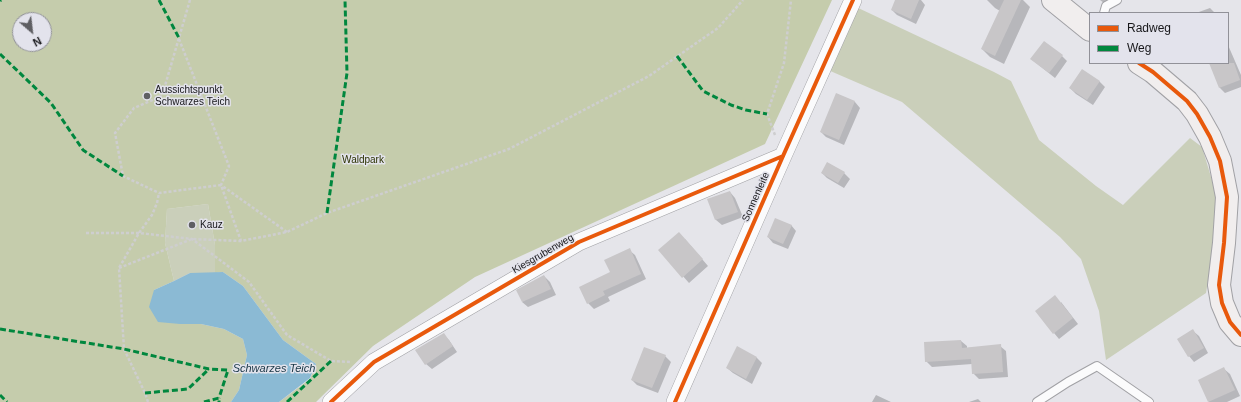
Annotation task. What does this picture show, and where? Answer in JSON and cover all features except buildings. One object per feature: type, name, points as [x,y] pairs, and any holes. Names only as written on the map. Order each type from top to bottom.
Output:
[{"type":"street","name":"Sonnenleite","points":[[675,402],[853,0]]},
{"type":"street","points":[[1053,0],[1089,29]]},
{"type":"street","points":[[1150,66],[1187,101],[1197,114],[1210,137],[1220,161],[1227,197],[1219,285],[1222,303],[1230,322],[1241,335]]},
{"type":"street","name":"Kiesgrubenweg","points":[[331,402],[374,362],[579,242],[783,156]]},
{"type":"lane","points":[[1104,12],[1106,6],[1117,0]]},
{"type":"lane","points":[[1037,402],[1068,382],[1097,366],[1149,402]]},
{"type":"path","points":[[190,0],[162,96],[134,108],[115,133],[123,176],[159,193],[221,185],[287,232]]},
{"type":"path","points":[[86,233],[138,233],[192,239],[241,241],[287,232],[327,213],[509,149],[649,76],[718,28],[743,0]]},
{"type":"path","points":[[767,114],[784,63],[791,0]]},
{"type":"path","points":[[179,38],[229,166],[221,185],[241,241]]},
{"type":"path","points":[[148,402],[124,349],[119,268],[138,233],[152,215],[159,193]]},
{"type":"path","points":[[119,268],[192,239]]},
{"type":"path","points":[[192,239],[249,282],[287,335],[331,362]]},
{"type":"green space","name":"Waldpark","points":[[0,0],[832,0],[765,144],[475,277],[373,346],[316,402],[279,402],[310,379],[316,364],[283,340],[243,286],[223,272],[215,273],[215,245],[208,204],[167,209],[165,243],[174,281],[154,290],[180,324],[201,324],[224,329],[243,339],[247,355],[239,390],[231,402],[0,402]]},
{"type":"green space","points":[[854,6],[1011,81],[1039,140],[1096,186],[1123,205],[1190,138],[1202,147],[1220,207],[1206,293],[1106,360],[1099,311],[1081,259],[1060,237],[902,102],[828,70]]},
{"type":"green space","points":[[208,204],[215,245],[215,273],[190,273],[174,281],[165,243],[167,209]]},
{"type":"water","name":"Schwarzes Teich","points":[[223,272],[243,286],[283,340],[316,364],[310,378],[279,402],[231,402],[239,390],[247,355],[243,339],[224,329],[201,324],[158,322],[149,307],[154,290],[190,273]]},
{"type":"marked path","points":[[159,0],[179,38]]},
{"type":"marked path","points":[[327,213],[347,73],[345,0]]},
{"type":"marked path","points":[[0,54],[51,103],[83,150],[123,176]]},
{"type":"marked path","points":[[677,56],[703,91],[731,105],[746,110],[767,114]]},
{"type":"marked path","points":[[0,329],[124,349],[209,369],[228,370],[219,398]]},
{"type":"marked path","points":[[287,402],[331,361]]},
{"type":"marked path","points":[[145,393],[188,389],[209,369]]},
{"type":"marked path","points":[[0,395],[7,402]]},
{"type":"marked path","points":[[204,402],[219,398],[219,402]]},
{"type":"cycle path","points":[[675,402],[853,0]]},
{"type":"cycle path","points":[[1141,64],[1153,72],[1187,101],[1197,114],[1210,137],[1220,161],[1227,197],[1219,285],[1222,303],[1230,322],[1241,335]]},
{"type":"cycle path","points":[[331,402],[374,362],[579,242],[783,156]]},
{"type":"place","name":"Aussichtspunkt Schwarzes Teich","points":[[147,96]]},
{"type":"place","name":"Kauz","points":[[192,225]]}]
